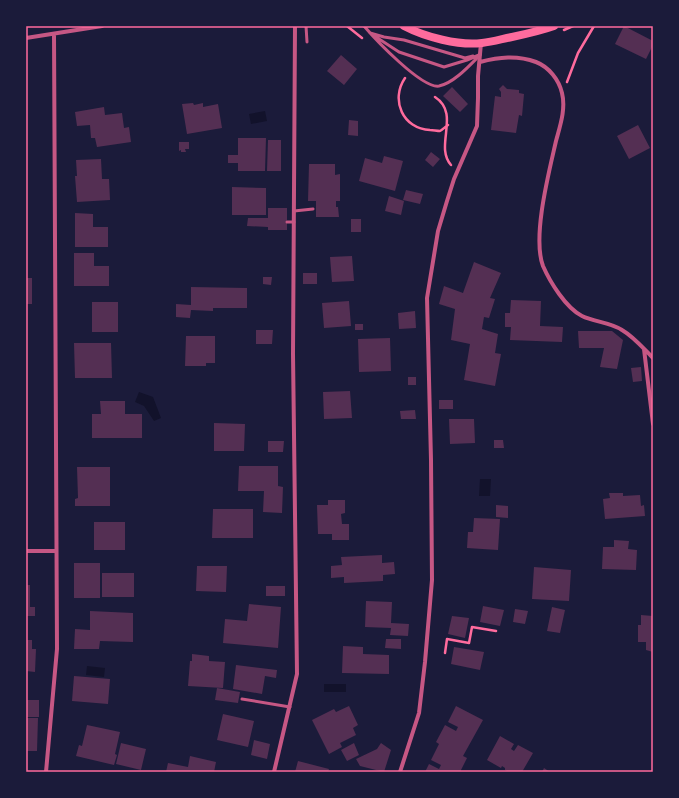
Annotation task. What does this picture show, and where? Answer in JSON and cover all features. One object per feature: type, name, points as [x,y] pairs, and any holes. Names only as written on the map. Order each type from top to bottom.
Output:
[{"type":"main road","points":[[404,26],[418,32],[463,43],[481,43],[541,31],[554,26]]},
{"type":"street","points":[[26,38],[102,26]]},
{"type":"street","points":[[274,772],[297,674],[293,369],[295,26]]},
{"type":"street","points":[[46,772],[57,649],[54,34]]},
{"type":"street","points":[[400,772],[419,713],[432,580],[426,298],[438,231],[458,169],[477,126],[478,76],[481,43]]},
{"type":"street","points":[[480,62],[510,57],[526,58],[542,64],[556,77],[562,93],[562,120],[546,185],[542,214],[539,243],[543,265],[561,296],[581,316],[621,329],[653,358]]},
{"type":"street","points":[[644,349],[653,424]]},
{"type":"street","points":[[26,551],[56,551]]},
{"type":"lane","points":[[306,26],[307,42]]},
{"type":"lane","points":[[365,26],[396,59],[431,86],[439,86],[448,82],[481,55]]},
{"type":"lane","points":[[370,32],[399,52],[444,67],[481,55]]},
{"type":"lane","points":[[370,32],[384,37],[404,40],[464,58],[481,55]]},
{"type":"lane","points":[[294,211],[313,209]]},
{"type":"lane","points":[[287,222],[294,222]]},
{"type":"lane","points":[[242,699],[290,707]]},
{"type":"path","points":[[562,93],[578,53],[594,26]]},
{"type":"path","points":[[406,75],[398,89],[398,102],[403,115],[410,124],[424,130],[440,131],[448,125]]},
{"type":"path","points":[[435,97],[440,100],[446,110],[448,125],[446,150],[448,161],[458,169]]},
{"type":"path","points":[[445,653],[447,639],[469,643],[472,627],[496,631]]},
{"type":"shaded area","points":[[265,111],[267,121],[251,124],[249,114]]},
{"type":"shaded area","points":[[139,392],[153,397],[161,418],[154,421],[144,406],[135,402]]},
{"type":"shaded area","points":[[480,479],[491,479],[490,496],[479,496]]},
{"type":"shaded area","points":[[87,666],[105,668],[104,677],[86,675]]},
{"type":"shaded area","points":[[324,684],[346,684],[346,692],[324,692]]},
{"type":"building","points":[[624,26],[653,41],[653,45],[646,59],[615,44]]},
{"type":"building","points":[[341,55],[357,69],[344,85],[327,71]]},
{"type":"building","points":[[503,85],[507,89],[519,90],[519,93],[524,94],[522,116],[519,115],[516,133],[491,130],[495,96],[501,97],[501,92],[499,89]]},
{"type":"building","points":[[452,87],[468,104],[460,112],[443,96]]},
{"type":"building","points":[[193,103],[194,105],[203,103],[203,107],[218,104],[222,128],[187,134],[182,104]]},
{"type":"building","points":[[104,107],[105,115],[122,113],[124,128],[129,127],[131,142],[97,147],[95,138],[91,138],[90,125],[77,126],[75,112]]},
{"type":"building","points":[[349,120],[358,121],[358,136],[348,135]]},
{"type":"building","points":[[638,125],[650,148],[629,159],[617,136]]},
{"type":"building","points":[[238,138],[266,138],[265,171],[238,171],[238,163],[228,163],[228,155],[238,155]]},
{"type":"building","points":[[268,140],[281,140],[281,171],[267,171]]},
{"type":"building","points":[[179,142],[189,142],[189,149],[185,149],[186,152],[181,152],[181,150],[179,151]]},
{"type":"building","points":[[431,152],[440,159],[433,167],[425,160]]},
{"type":"building","points":[[384,156],[403,161],[395,191],[359,181],[365,158],[382,163]]},
{"type":"building","points":[[101,159],[102,179],[109,179],[110,200],[77,202],[75,176],[77,176],[76,160]]},
{"type":"building","points":[[309,164],[335,164],[335,175],[340,174],[340,201],[336,201],[339,217],[316,217],[316,201],[308,201]]},
{"type":"building","points":[[232,187],[266,188],[266,215],[232,215]]},
{"type":"building","points":[[406,190],[423,194],[420,204],[403,200]]},
{"type":"building","points":[[389,196],[404,201],[401,215],[385,211]]},
{"type":"building","points":[[268,208],[287,208],[287,230],[268,230],[268,227],[247,226],[248,218],[268,218]]},
{"type":"building","points":[[75,213],[93,214],[93,227],[108,227],[108,247],[75,247]]},
{"type":"building","points":[[351,219],[361,219],[361,232],[351,232]]},
{"type":"building","points":[[74,253],[94,253],[94,266],[109,266],[109,286],[74,286]]},
{"type":"building","points":[[352,256],[354,281],[332,282],[330,257]]},
{"type":"building","points":[[474,262],[501,273],[490,298],[495,299],[489,318],[484,317],[482,329],[498,334],[495,353],[501,354],[495,386],[464,380],[470,344],[451,340],[455,309],[439,304],[444,286],[463,293]]},
{"type":"building","points":[[303,273],[317,273],[317,284],[303,284]]},
{"type":"building","points":[[263,277],[272,277],[271,285],[263,284]]},
{"type":"building","points":[[26,278],[32,278],[32,304],[26,304]]},
{"type":"building","points":[[191,287],[247,288],[247,308],[213,308],[213,311],[191,310],[190,318],[176,317],[176,304],[191,305]]},
{"type":"building","points":[[511,300],[541,301],[540,326],[563,327],[562,342],[510,340],[511,327],[505,327],[505,313],[510,313]]},
{"type":"building","points":[[349,301],[351,326],[324,328],[322,303]]},
{"type":"building","points":[[92,302],[118,302],[118,332],[92,332]]},
{"type":"building","points":[[415,311],[416,328],[399,329],[398,313]]},
{"type":"building","points":[[355,324],[363,324],[363,330],[355,330]]},
{"type":"building","points":[[256,330],[273,330],[272,344],[256,344]]},
{"type":"building","points":[[578,331],[612,331],[623,340],[617,369],[600,367],[604,348],[579,348]]},
{"type":"building","points":[[186,336],[215,336],[215,363],[206,363],[206,366],[185,366]]},
{"type":"building","points":[[390,338],[391,371],[359,372],[358,339]]},
{"type":"building","points":[[74,343],[111,343],[112,378],[75,378]]},
{"type":"building","points":[[641,367],[642,381],[633,382],[631,368]]},
{"type":"building","points":[[408,377],[416,377],[416,385],[408,385]]},
{"type":"building","points":[[350,391],[352,418],[324,419],[323,392]]},
{"type":"building","points":[[439,400],[453,400],[453,409],[439,409]]},
{"type":"building","points":[[100,401],[125,401],[125,414],[142,414],[142,438],[92,438],[92,414],[101,414]]},
{"type":"building","points":[[415,410],[416,419],[401,419],[400,411]]},
{"type":"building","points":[[449,419],[474,419],[475,443],[450,444]]},
{"type":"building","points":[[214,423],[245,424],[244,451],[214,451]]},
{"type":"building","points":[[494,440],[503,440],[504,448],[494,448]]},
{"type":"building","points":[[268,441],[284,441],[283,452],[268,452]]},
{"type":"building","points":[[239,466],[278,466],[278,486],[283,487],[282,513],[263,512],[264,491],[238,491]]},
{"type":"building","points":[[77,467],[110,467],[110,506],[75,506],[75,499],[78,498]]},
{"type":"building","points":[[609,493],[623,493],[623,496],[640,495],[641,506],[644,505],[645,516],[605,519],[603,499],[610,498]]},
{"type":"building","points":[[328,500],[345,500],[345,513],[341,514],[342,524],[349,524],[349,540],[332,540],[332,534],[318,534],[317,505],[328,505]]},
{"type":"building","points":[[496,505],[508,506],[508,518],[496,517]]},
{"type":"building","points":[[213,509],[253,509],[253,538],[212,538]]},
{"type":"building","points":[[474,518],[500,519],[498,550],[467,548],[468,532],[473,532]]},
{"type":"building","points":[[94,522],[125,522],[125,550],[94,550]]},
{"type":"building","points":[[614,540],[629,541],[628,549],[637,550],[636,570],[602,569],[603,547],[614,547]]},
{"type":"building","points":[[382,555],[382,563],[394,562],[395,574],[383,575],[383,581],[344,583],[344,577],[331,578],[331,566],[342,565],[341,557]]},
{"type":"building","points":[[74,563],[100,563],[100,598],[74,598]]},
{"type":"building","points":[[197,566],[227,566],[226,592],[196,591]]},
{"type":"building","points":[[534,567],[571,570],[569,601],[532,599]]},
{"type":"building","points":[[102,573],[134,573],[134,597],[102,597]]},
{"type":"building","points":[[26,585],[30,585],[30,607],[35,607],[35,616],[26,616]]},
{"type":"building","points":[[266,586],[285,586],[285,596],[266,596]]},
{"type":"building","points":[[366,601],[392,602],[391,623],[409,624],[408,636],[390,635],[391,628],[365,627]]},
{"type":"building","points":[[249,604],[281,607],[278,648],[223,643],[225,619],[247,621]]},
{"type":"building","points":[[483,606],[504,610],[500,626],[480,622]]},
{"type":"building","points":[[552,607],[565,610],[560,633],[547,631]]},
{"type":"building","points":[[515,609],[528,611],[525,624],[513,622]]},
{"type":"building","points":[[90,611],[133,613],[133,642],[100,641],[99,649],[74,649],[75,629],[90,630]]},
{"type":"building","points":[[641,615],[653,616],[653,652],[646,650],[646,642],[638,642],[638,625],[641,625]]},
{"type":"building","points":[[452,616],[469,618],[465,638],[448,634]]},
{"type":"building","points":[[386,639],[401,639],[401,649],[385,648]]},
{"type":"building","points":[[26,640],[32,640],[32,649],[36,649],[35,672],[26,671]]},
{"type":"building","points":[[343,646],[363,647],[363,654],[389,655],[389,674],[342,673]]},
{"type":"building","points":[[454,647],[484,652],[480,670],[451,664]]},
{"type":"building","points":[[192,654],[209,656],[209,661],[225,662],[223,688],[188,686]]},
{"type":"building","points":[[236,665],[277,670],[276,678],[265,676],[262,694],[233,689]]},
{"type":"building","points":[[74,676],[110,679],[108,704],[72,701]]},
{"type":"building","points":[[217,688],[240,692],[238,703],[215,700]]},
{"type":"building","points":[[26,700],[39,700],[39,717],[26,717]]},
{"type":"building","points":[[349,706],[358,725],[353,728],[356,735],[340,743],[342,747],[329,754],[312,720],[334,709],[336,712]]},
{"type":"building","points":[[456,706],[483,720],[463,756],[467,758],[460,772],[425,772],[429,764],[439,769],[441,765],[431,760],[439,744],[436,742],[445,725],[456,731],[458,727],[448,722]]},
{"type":"building","points":[[223,714],[254,721],[248,747],[217,740]]},
{"type":"building","points":[[26,718],[38,718],[37,751],[26,751]]},
{"type":"building","points":[[87,725],[120,732],[114,765],[76,756],[79,745],[82,746]]},
{"type":"building","points":[[500,736],[514,744],[511,749],[514,751],[518,745],[533,753],[522,772],[509,772],[502,766],[501,768],[487,760]]},
{"type":"building","points":[[254,740],[270,744],[267,759],[251,755]]},
{"type":"building","points":[[121,743],[146,749],[141,770],[116,764]]},
{"type":"building","points":[[354,743],[359,755],[347,761],[341,750]]},
{"type":"building","points":[[381,743],[391,750],[384,772],[360,766],[356,759],[377,749]]},
{"type":"building","points":[[190,756],[216,762],[214,772],[166,772],[168,763],[188,767]]},
{"type":"building","points":[[298,761],[329,769],[328,772],[295,772]]},
{"type":"building","points":[[544,768],[550,772],[542,772]]}]
